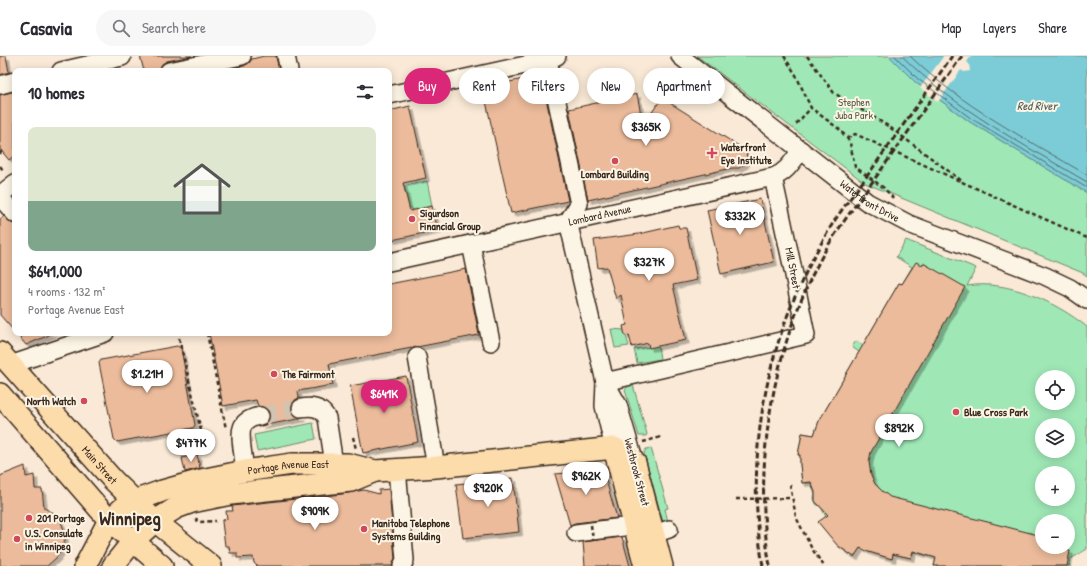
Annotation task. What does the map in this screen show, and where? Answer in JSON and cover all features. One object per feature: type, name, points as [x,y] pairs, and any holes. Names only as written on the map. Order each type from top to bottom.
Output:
[{"type":"main road","name":"Main Street","points":[[5,359],[112,480],[155,521],[210,566]]},
{"type":"main road","points":[[0,394],[109,520],[162,566]]},
{"type":"main road","name":"Portage Avenue East","points":[[109,520],[124,507],[134,501],[162,491],[200,480],[292,464],[348,464],[375,471],[397,470],[614,448]]},
{"type":"main road","points":[[614,448],[625,453],[635,463]]},
{"type":"main road","name":"Westbrook Street","points":[[614,448],[653,532],[645,566]]},
{"type":"main road","name":"Westbrook Street","points":[[635,463],[662,566]]},
{"type":"main road","name":"Portage Avenue East","points":[[113,566],[133,541],[155,521],[176,508],[209,498],[313,484],[351,481],[375,471]]},
{"type":"main road","points":[[85,566],[109,520]]},
{"type":"main road","points":[[653,532],[669,566]]},
{"type":"street","points":[[184,68],[242,56]]},
{"type":"street","points":[[286,56],[288,68]]},
{"type":"street","name":"Waterfront Drive","points":[[680,56],[867,202],[908,224],[1045,276],[1070,288],[1087,300]]},
{"type":"street","points":[[392,94],[553,58],[579,204],[568,221]]},
{"type":"street","points":[[80,68],[124,61]]},
{"type":"street","points":[[0,85],[12,83]]},
{"type":"street","name":"Lombard Avenue","points":[[392,261],[568,221],[773,177],[782,173],[801,150]]},
{"type":"street","name":"Mill Street","points":[[605,382],[806,335],[773,177]]},
{"type":"street","points":[[12,186],[0,196],[12,210]]},
{"type":"street","name":"Westbrook Street","points":[[568,221],[605,382],[604,406],[614,448]]},
{"type":"street","points":[[471,244],[491,342]]},
{"type":"street","points":[[5,359],[93,336]]},
{"type":"street","points":[[417,357],[436,467]]},
{"type":"street","name":"Westbrook Street","points":[[605,382],[618,405],[635,463]]},
{"type":"street","points":[[301,408],[316,407],[325,413],[327,418],[334,464],[313,484]]},
{"type":"street","points":[[245,471],[241,434],[242,427],[248,420],[260,416]]},
{"type":"street","points":[[397,470],[405,560],[402,566]]},
{"type":"street","points":[[576,533],[653,532]]},
{"type":"path","points":[[784,56],[796,75],[812,108],[839,129],[847,138],[850,143],[855,167],[884,188],[897,202]]},
{"type":"path","points":[[807,56],[834,93],[888,126],[967,184]]},
{"type":"path","points":[[796,124],[812,108]]},
{"type":"path","points":[[847,138],[855,134],[1087,238]]},
{"type":"path","points":[[0,166],[3,170]]},
{"type":"path","points":[[209,336],[227,434]]},
{"type":"path","points":[[179,338],[206,452]]},
{"type":"path","points":[[354,437],[357,455]]},
{"type":"path","points":[[641,443],[661,437]]},
{"type":"path","points":[[790,485],[796,517],[812,549],[824,566]]},
{"type":"path","points":[[736,499],[792,498]]},
{"type":"path","points":[[196,520],[200,522],[216,521]]},
{"type":"path","points":[[591,525],[593,540]]},
{"type":"green space","name":"Stephen Juba Park","points":[[697,56],[889,56],[915,82],[970,122],[1087,193],[1087,276],[1083,273],[865,183],[725,77],[725,68],[713,68]]},
{"type":"green space","points":[[427,181],[432,206],[413,210],[409,206],[404,186]]},
{"type":"green space","name":"Blue Cross Park","points":[[906,240],[976,268],[967,286],[998,286],[1030,294],[1061,309],[1087,327],[1087,549],[1069,560],[1071,561],[1069,566],[934,566],[936,558],[914,552],[911,558],[893,554],[892,559],[860,548],[854,557],[837,545],[843,536],[826,517],[821,507],[816,504],[814,498],[815,494],[811,483],[802,483],[800,455],[798,455],[802,433],[814,435],[819,421],[859,352],[852,347],[856,341],[863,345],[899,283],[902,284],[912,267],[896,257]]},
{"type":"green space","points":[[611,329],[624,330],[629,346],[615,348]]},
{"type":"green space","points":[[658,346],[660,359],[637,363],[634,349]]},
{"type":"green space","points":[[643,381],[633,385],[647,434],[646,436],[639,436],[625,390],[629,385]]},
{"type":"green space","points":[[313,423],[316,439],[257,451],[254,435]]},
{"type":"green space","points":[[651,448],[668,508],[665,509],[668,522],[663,522],[644,453],[646,449]]},
{"type":"water","name":"Red River","points":[[889,56],[1087,56],[1087,193],[970,122],[915,82]]},
{"type":"pier","points":[[942,56],[971,56],[967,62],[969,64],[970,71],[964,72],[961,70],[938,102],[920,88],[943,57]]},
{"type":"building","points":[[0,56],[6,56],[9,72],[0,75]]},
{"type":"building","points":[[140,56],[192,56],[167,61],[162,64],[160,68],[143,68]]},
{"type":"building","points":[[264,56],[276,56],[278,68],[234,68],[244,66],[252,59]]},
{"type":"building","points":[[518,80],[518,104],[547,104],[568,201],[511,213],[487,104],[510,104],[510,82]]},
{"type":"building","points":[[12,92],[12,158],[9,160],[0,149],[0,95]]},
{"type":"building","points":[[635,94],[637,94],[643,125],[658,104],[672,104],[742,148],[747,157],[745,164],[739,168],[732,168],[588,200],[569,109],[592,104],[635,104]]},
{"type":"building","points":[[410,106],[426,178],[403,183],[410,211],[432,206],[438,230],[392,240],[392,110]]},
{"type":"building","points":[[760,199],[774,262],[721,274],[707,210]]},
{"type":"building","points":[[4,216],[12,223],[12,329],[0,315],[0,219]]},
{"type":"building","points":[[678,225],[679,228],[686,228],[697,280],[673,285],[686,340],[649,348],[648,343],[632,347],[629,335],[625,336],[623,326],[627,325],[621,295],[616,299],[607,267],[598,268],[594,240],[639,234]]},
{"type":"building","points":[[916,262],[922,265],[923,263],[965,287],[871,452],[869,462],[871,475],[875,484],[890,497],[1035,534],[1035,554],[1069,554],[1067,566],[934,566],[936,558],[913,551],[911,558],[893,554],[892,559],[860,548],[854,557],[837,545],[818,522],[828,515],[815,501],[815,492],[811,482],[802,483],[800,455],[798,455],[802,433],[814,435],[819,421],[899,283],[902,284]]},
{"type":"building","points":[[466,269],[479,335],[329,364],[333,385],[298,391],[299,398],[292,404],[291,410],[293,414],[303,418],[261,426],[267,423],[270,414],[267,409],[258,406],[256,400],[223,406],[210,336],[392,336],[392,283]]},
{"type":"building","points":[[18,336],[47,336],[26,345]]},
{"type":"building","points":[[177,346],[181,348],[195,425],[193,428],[117,442],[114,439],[99,363],[101,360]]},
{"type":"building","points":[[406,376],[418,442],[363,453],[350,386]]},
{"type":"building","points":[[197,454],[200,468],[185,472],[182,458]]},
{"type":"building","name":"201 Portage","points":[[25,466],[26,477],[34,475],[35,489],[42,489],[44,508],[54,513],[61,522],[65,540],[62,550],[47,566],[0,566],[0,476]]},
{"type":"building","points":[[603,470],[617,518],[575,523],[570,525],[555,474]]},
{"type":"building","points":[[513,478],[519,532],[463,538],[456,484]]},
{"type":"building","points":[[389,489],[395,558],[392,566],[257,566],[254,563],[253,557],[237,558],[237,553],[230,553],[229,546],[225,546],[222,522],[223,520],[227,519],[226,511],[233,511],[232,506],[342,494],[364,490],[379,494],[379,490]]},
{"type":"building","points":[[622,537],[630,566],[585,566],[583,542]]},
{"type":"tunnel","points":[[260,416],[301,408]]},
{"type":"railway","points":[[763,566],[758,524],[756,482],[759,440],[764,399],[786,318],[803,279],[822,242],[844,206],[870,172],[952,56]]},
{"type":"railway","points":[[770,566],[765,526],[764,485],[766,442],[772,400],[782,358],[794,318],[810,280],[835,234],[962,56]]},
{"type":"place","name":"Waterfront Eye Institute","points":[[712,153]]},
{"type":"place","name":"Lombard Building","points":[[615,161]]},
{"type":"place","name":"Sigurdson Financial Group","points":[[412,219]]},
{"type":"place","name":"The Fairmont","points":[[274,374]]},
{"type":"place","name":"North Watch","points":[[84,401]]},
{"type":"place","name":"Blue Cross Park","points":[[956,412]]},
{"type":"place","name":"201 Portage","points":[[29,518]]},
{"type":"place","name":"Manitoba Telephone Systems Building","points":[[364,529]]},
{"type":"place","name":"U.S. Consulate in Winnipeg","points":[[17,539]]},
{"type":"district","name":"Winnipeg","points":[[130,518]]}]
